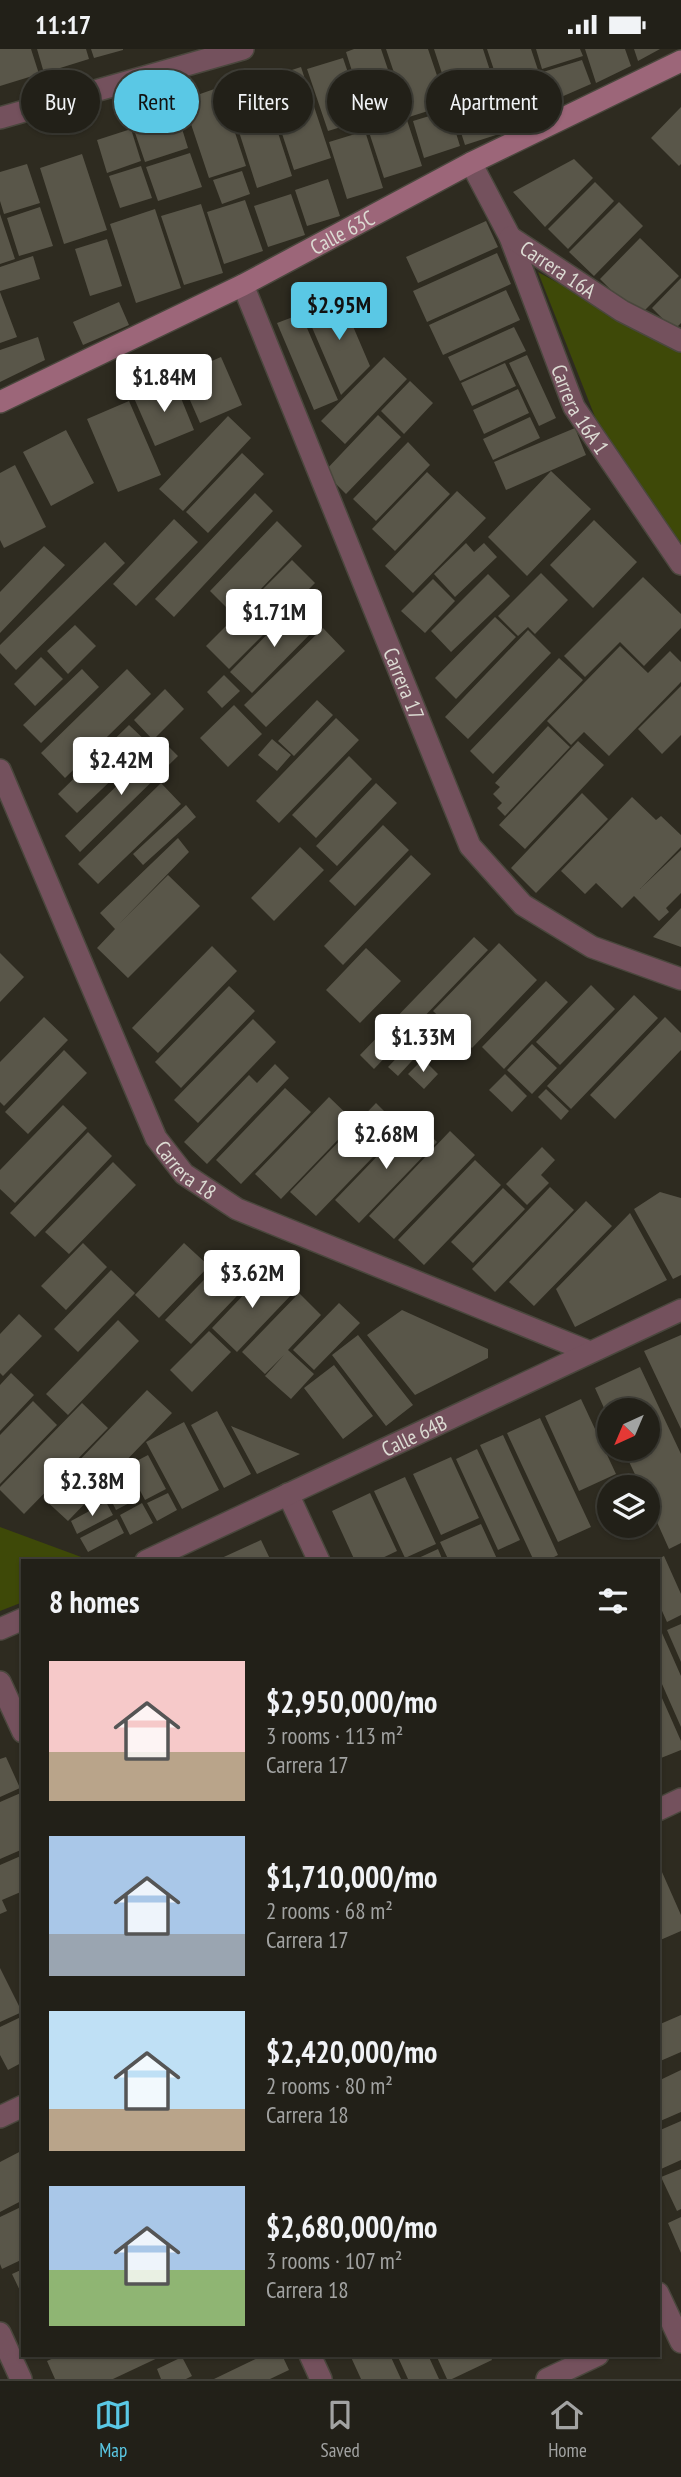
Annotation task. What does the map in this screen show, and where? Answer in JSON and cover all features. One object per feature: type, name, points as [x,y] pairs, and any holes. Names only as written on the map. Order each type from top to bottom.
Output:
[{"type":"street","points":[[0,118],[243,49]]},
{"type":"street","name":"Calle 63C","points":[[0,401],[243,285],[471,163],[681,61]]},
{"type":"street","name":"Carrera 16A","points":[[471,163],[510,237],[622,311],[681,341]]},
{"type":"street","name":"Carrera 16A 1","points":[[510,237],[574,408],[681,564]]},
{"type":"street","name":"Carrera 17","points":[[243,285],[470,846],[523,905],[592,947],[681,979]]},
{"type":"street","name":"Carrera 18","points":[[0,770],[156,1138],[184,1174],[237,1209],[590,1352]]},
{"type":"street","name":"Calle 64B","points":[[150,1559],[681,1310]]},
{"type":"street","points":[[288,1494],[318,1559]]},
{"type":"street","points":[[0,1629],[21,1620]]},
{"type":"street","points":[[0,1682],[21,1728]]},
{"type":"street","points":[[660,1809],[681,1800]]},
{"type":"street","points":[[0,2117],[21,2107]]},
{"type":"street","points":[[660,2298],[681,2342]]},
{"type":"street","points":[[0,2333],[21,2379]]},
{"type":"street","points":[[311,2357],[321,2379]]},
{"type":"street","points":[[547,2379],[593,2357]]},
{"type":"green space","points":[[538,272],[681,350],[681,544],[610,455]]},
{"type":"green space","points":[[0,1527],[87,1559],[21,1559],[21,1603],[0,1611]]},
{"type":"building","points":[[0,49],[31,49],[38,70],[21,70],[21,80],[0,86]]},
{"type":"building","points":[[37,49],[86,49],[89,59],[54,70],[43,70]]},
{"type":"building","points":[[91,49],[123,49],[123,50],[94,58]]},
{"type":"building","points":[[354,49],[381,49],[388,70],[352,70],[346,52]]},
{"type":"building","points":[[386,49],[428,49],[435,70],[426,70],[426,112],[412,116],[412,70],[393,70]]},
{"type":"building","points":[[434,49],[483,49],[490,70],[441,70]]},
{"type":"building","points":[[487,49],[531,49],[538,70],[494,70]]},
{"type":"building","points":[[536,49],[580,49],[583,56],[542,69]]},
{"type":"building","points":[[585,49],[625,49],[631,66],[596,83]]},
{"type":"building","points":[[634,49],[660,49],[638,61]]},
{"type":"building","points":[[343,58],[347,70],[327,70],[327,128],[313,87],[313,70],[307,69]]},
{"type":"building","points":[[582,60],[591,84],[562,97],[562,70],[550,70]]},
{"type":"building","points":[[213,89],[213,133],[235,133],[246,166],[209,178],[194,133],[199,133],[199,94]]},
{"type":"building","points":[[313,103],[331,158],[294,170],[282,133],[313,133]]},
{"type":"building","points":[[681,107],[681,164],[679,166],[651,138]]},
{"type":"building","points":[[426,117],[426,133],[456,133],[460,146],[424,158],[413,121]]},
{"type":"building","points":[[119,133],[132,133],[141,161],[107,173],[97,140]]},
{"type":"building","points":[[135,133],[183,133],[188,148],[145,162]]},
{"type":"building","points":[[239,133],[278,133],[292,176],[257,188]]},
{"type":"building","points":[[366,133],[383,188],[347,199],[329,142]]},
{"type":"building","points":[[369,133],[411,133],[422,166],[384,178]]},
{"type":"building","points":[[461,133],[499,133],[499,134],[465,145]]},
{"type":"building","points":[[190,153],[202,187],[158,201],[146,167]]},
{"type":"building","points":[[82,154],[107,230],[64,244],[40,168]]},
{"type":"building","points":[[574,159],[593,178],[545,227],[513,192]]},
{"type":"building","points":[[27,164],[40,203],[4,214],[0,201],[0,172]]},
{"type":"building","points":[[141,166],[152,198],[120,208],[109,176]]},
{"type":"building","points":[[242,171],[250,194],[222,204],[213,180]]},
{"type":"building","points":[[328,179],[340,216],[307,226],[295,190]]},
{"type":"building","points":[[595,182],[614,201],[568,249],[548,229]]},
{"type":"building","points":[[291,194],[305,235],[268,247],[254,206]]},
{"type":"building","points":[[245,200],[263,251],[224,264],[207,212]]},
{"type":"building","points":[[619,202],[643,226],[594,276],[569,252]]},
{"type":"building","points":[[201,204],[223,273],[184,285],[161,216]]},
{"type":"building","points":[[40,207],[53,246],[19,256],[7,218]]},
{"type":"building","points":[[155,209],[181,288],[136,303],[110,224]]},
{"type":"building","points":[[0,214],[15,259],[0,264]]},
{"type":"building","points":[[486,221],[498,247],[418,283],[406,257]]},
{"type":"building","points":[[640,238],[679,276],[638,317],[600,279]]},
{"type":"building","points":[[107,239],[122,286],[90,296],[75,249]]},
{"type":"building","points":[[497,253],[511,284],[427,322],[413,291]]},
{"type":"building","points":[[33,256],[40,279],[0,291],[0,267]]},
{"type":"building","points":[[681,278],[681,323],[674,330],[652,308]]},
{"type":"building","points":[[506,290],[520,320],[443,355],[429,325]]},
{"type":"building","points":[[0,292],[17,337],[0,343]]},
{"type":"building","points":[[340,296],[370,366],[341,395],[305,311]]},
{"type":"building","points":[[119,302],[129,325],[83,345],[73,322]]},
{"type":"building","points":[[301,314],[338,400],[314,410],[277,323]]},
{"type":"building","points":[[514,327],[526,351],[460,381],[448,357]]},
{"type":"building","points":[[38,337],[45,360],[0,382],[0,350]]},
{"type":"building","points":[[527,355],[556,418],[539,426],[509,363]]},
{"type":"building","points":[[221,357],[242,405],[200,423],[179,375]]},
{"type":"building","points":[[384,357],[407,379],[345,444],[321,421]]},
{"type":"building","points":[[505,363],[516,386],[472,406],[461,383]]},
{"type":"building","points":[[174,381],[194,430],[155,446],[134,398]]},
{"type":"building","points":[[410,381],[433,403],[404,434],[381,411]]},
{"type":"building","points":[[518,389],[529,413],[484,434],[473,410]]},
{"type":"building","points":[[129,401],[161,475],[118,492],[87,419]]},
{"type":"building","points":[[378,415],[401,437],[346,494],[324,472]]},
{"type":"building","points":[[228,416],[251,438],[183,511],[159,489]]},
{"type":"building","points":[[530,417],[540,438],[493,460],[483,439]]},
{"type":"building","points":[[575,428],[586,455],[506,490],[494,462]]},
{"type":"building","points":[[66,430],[94,483],[51,506],[23,452]]},
{"type":"building","points":[[408,442],[430,465],[376,521],[353,499]]},
{"type":"building","points":[[242,453],[264,474],[208,533],[186,512]]},
{"type":"building","points":[[15,465],[46,527],[4,548],[0,540],[0,473]]},
{"type":"building","points":[[551,471],[591,509],[527,576],[488,537]]},
{"type":"building","points":[[427,472],[450,494],[395,551],[372,529]]},
{"type":"building","points":[[457,491],[486,518],[413,593],[385,566]]},
{"type":"building","points":[[255,493],[273,511],[174,617],[155,599]]},
{"type":"building","points":[[174,519],[198,542],[136,606],[113,584]]},
{"type":"building","points":[[594,520],[637,562],[593,608],[550,565]]},
{"type":"building","points":[[277,521],[302,546],[235,616],[210,591]]},
{"type":"building","points":[[105,542],[125,563],[16,670],[0,653],[0,645]]},
{"type":"building","points":[[466,543],[474,552],[484,543],[497,557],[455,597],[434,574]]},
{"type":"building","points":[[44,546],[65,565],[0,633],[0,592]]},
{"type":"building","points":[[292,560],[315,583],[229,669],[206,646]]},
{"type":"building","points":[[541,573],[568,600],[535,634],[528,627],[518,636],[498,616]]},
{"type":"building","points":[[488,574],[510,596],[451,652],[431,631]]},
{"type":"building","points":[[643,577],[681,614],[681,628],[644,666],[620,642],[585,677],[564,656]]},
{"type":"building","points":[[433,579],[455,601],[425,633],[401,611]]},
{"type":"building","points":[[297,604],[319,625],[252,693],[230,672]]},
{"type":"building","points":[[495,617],[516,637],[456,699],[435,678]]},
{"type":"building","points":[[75,625],[96,646],[68,674],[47,651]]},
{"type":"building","points":[[323,628],[345,651],[266,727],[244,705]]},
{"type":"building","points":[[528,630],[551,653],[468,739],[445,717]]},
{"type":"building","points":[[620,646],[648,673],[670,651],[681,662],[681,682],[609,756],[584,732],[571,745],[547,721]]},
{"type":"building","points":[[41,657],[63,679],[35,706],[14,684]]},
{"type":"building","points":[[559,658],[583,680],[493,774],[470,751]]},
{"type":"building","points":[[82,669],[99,687],[41,743],[23,725]]},
{"type":"building","points":[[127,669],[151,694],[65,778],[41,753]]},
{"type":"building","points":[[224,675],[240,691],[222,708],[207,692]]},
{"type":"building","points":[[681,686],[681,735],[662,754],[638,729]]},
{"type":"building","points":[[165,689],[184,709],[153,740],[134,720]]},
{"type":"building","points":[[317,700],[333,715],[294,756],[278,741]]},
{"type":"building","points":[[234,705],[262,734],[228,767],[200,738]]},
{"type":"building","points":[[336,718],[359,740],[279,823],[256,801]]},
{"type":"building","points":[[129,725],[149,744],[77,813],[58,794]]},
{"type":"building","points":[[548,726],[570,747],[505,816],[497,808],[502,803],[493,794],[500,787],[495,783]]},
{"type":"building","points":[[272,739],[291,755],[277,771],[258,755]]},
{"type":"building","points":[[163,741],[178,756],[80,852],[65,836]]},
{"type":"building","points":[[578,741],[604,765],[525,849],[499,825]]},
{"type":"building","points":[[349,756],[372,779],[316,838],[292,815]]},
{"type":"building","points":[[161,783],[181,804],[98,884],[78,864]]},
{"type":"building","points":[[376,783],[397,803],[337,866],[316,846]]},
{"type":"building","points":[[582,793],[608,819],[536,893],[511,868]]},
{"type":"building","points":[[632,797],[656,820],[661,816],[681,835],[681,847],[640,889],[681,850],[681,893],[666,908],[669,912],[659,921],[634,896],[622,908],[596,883],[585,894],[561,871]]},
{"type":"building","points":[[186,805],[196,817],[143,865],[133,854]]},
{"type":"building","points":[[383,825],[409,850],[355,906],[329,881]]},
{"type":"building","points":[[178,838],[189,852],[119,924],[168,875],[200,906],[128,978],[97,948],[115,929],[100,913]]},
{"type":"building","points":[[300,847],[324,870],[274,921],[251,898]]},
{"type":"building","points":[[411,855],[431,874],[343,965],[324,946]]},
{"type":"building","points":[[681,908],[681,947],[653,937]]},
{"type":"building","points":[[474,937],[488,950],[374,1069],[360,1055]]},
{"type":"building","points":[[499,943],[537,980],[472,1048],[433,1011]]},
{"type":"building","points":[[212,946],[237,971],[158,1053],[132,1028]]},
{"type":"building","points":[[366,948],[401,981],[360,1023],[326,990]]},
{"type":"building","points":[[0,953],[24,977],[0,1002]]},
{"type":"building","points":[[546,981],[568,1002],[504,1069],[482,1047]]},
{"type":"building","points":[[591,985],[615,1009],[560,1065],[536,1042]]},
{"type":"building","points":[[229,986],[255,1011],[181,1088],[155,1062]]},
{"type":"building","points":[[634,995],[658,1018],[571,1109],[547,1086]]},
{"type":"building","points":[[44,1017],[68,1040],[4,1106],[0,1102],[0,1062]]},
{"type":"building","points":[[665,1017],[681,1033],[681,1050],[615,1119],[590,1095]]},
{"type":"building","points":[[253,1019],[276,1042],[198,1123],[174,1100]]},
{"type":"building","points":[[412,1042],[421,1051],[398,1076],[388,1067]]},
{"type":"building","points":[[532,1044],[557,1068],[532,1094],[507,1070]]},
{"type":"building","points":[[64,1050],[87,1073],[28,1134],[5,1112]]},
{"type":"building","points":[[423,1059],[438,1074],[424,1089],[408,1074]]},
{"type":"building","points":[[275,1064],[289,1078],[207,1164],[184,1142],[249,1075],[257,1083]]},
{"type":"building","points":[[505,1074],[527,1096],[512,1112],[489,1090]]},
{"type":"building","points":[[285,1088],[311,1112],[241,1184],[216,1160]]},
{"type":"building","points":[[546,1089],[569,1111],[561,1120],[538,1097]]},
{"type":"building","points":[[329,1097],[355,1122],[281,1199],[255,1174]]},
{"type":"building","points":[[376,1103],[401,1128],[316,1216],[290,1192]]},
{"type":"building","points":[[63,1105],[87,1128],[15,1203],[0,1189],[0,1170]]},
{"type":"building","points":[[413,1119],[437,1142],[359,1223],[335,1200]]},
{"type":"building","points":[[450,1131],[475,1155],[394,1239],[369,1216]]},
{"type":"building","points":[[88,1132],[112,1156],[35,1237],[10,1213]]},
{"type":"building","points":[[542,1147],[555,1160],[541,1175],[549,1183],[527,1205],[506,1184]]},
{"type":"building","points":[[475,1160],[501,1185],[424,1265],[398,1240]]},
{"type":"building","points":[[113,1162],[136,1185],[69,1254],[45,1232]]},
{"type":"building","points":[[550,1187],[574,1210],[495,1292],[472,1269]]},
{"type":"building","points":[[503,1188],[525,1209],[473,1263],[451,1242]]},
{"type":"building","points":[[660,1192],[681,1198],[681,1275],[673,1279],[634,1209]]},
{"type":"building","points":[[586,1201],[612,1226],[534,1306],[509,1282]]},
{"type":"building","points":[[630,1213],[667,1280],[575,1327],[556,1289]]},
{"type":"building","points":[[83,1243],[107,1267],[66,1310],[41,1286]]},
{"type":"building","points":[[184,1243],[209,1266],[159,1318],[135,1295]]},
{"type":"building","points":[[231,1252],[256,1276],[191,1344],[165,1320]]},
{"type":"building","points":[[268,1269],[293,1293],[237,1352],[212,1328]]},
{"type":"building","points":[[111,1270],[135,1293],[78,1352],[54,1329]]},
{"type":"building","points":[[299,1293],[321,1315],[288,1350],[314,1374],[291,1399],[265,1376],[284,1355],[265,1374],[242,1352]]},
{"type":"building","points":[[339,1303],[360,1323],[314,1370],[293,1350]]},
{"type":"building","points":[[402,1310],[488,1349],[488,1358],[415,1395],[367,1335]]},
{"type":"building","points":[[19,1314],[42,1336],[3,1376],[0,1373],[0,1334]]},
{"type":"building","points":[[118,1320],[139,1341],[68,1415],[46,1394]]},
{"type":"building","points":[[209,1331],[231,1352],[192,1392],[170,1370]]},
{"type":"building","points":[[358,1335],[413,1405],[386,1426],[332,1355]]},
{"type":"building","points":[[681,1335],[681,1429],[644,1351]]},
{"type":"building","points":[[334,1365],[373,1416],[343,1439],[304,1388]]},
{"type":"building","points":[[640,1367],[655,1398],[600,1398],[595,1388]]},
{"type":"building","points":[[11,1373],[34,1395],[0,1431],[0,1385]]},
{"type":"building","points":[[147,1390],[172,1413],[68,1521],[43,1498]]},
{"type":"building","points":[[581,1399],[597,1433],[597,1461],[610,1461],[616,1474],[597,1475],[597,1483],[579,1491],[545,1416]]},
{"type":"building","points":[[33,1401],[57,1425],[0,1484],[0,1435]]},
{"type":"building","points":[[82,1403],[108,1428],[24,1514],[0,1487]]},
{"type":"building","points":[[660,1409],[681,1454],[681,1543],[669,1549],[660,1529],[660,1475],[635,1475],[629,1461],[660,1461]]},
{"type":"building","points":[[217,1411],[251,1474],[224,1488],[191,1425]]},
{"type":"building","points":[[540,1418],[591,1527],[558,1542],[507,1433]]},
{"type":"building","points":[[184,1422],[219,1490],[182,1509],[146,1442]]},
{"type":"building","points":[[231,1426],[265,1440],[300,1454],[257,1474]]},
{"type":"building","points":[[503,1435],[558,1555],[550,1559],[533,1559],[480,1445]]},
{"type":"building","points":[[477,1449],[520,1540],[498,1550],[456,1459]]},
{"type":"building","points":[[148,1455],[166,1489],[145,1500],[127,1466]]},
{"type":"building","points":[[451,1457],[479,1518],[441,1535],[413,1474]]},
{"type":"building","points":[[405,1477],[436,1544],[405,1558],[374,1491]]},
{"type":"building","points":[[128,1478],[139,1498],[116,1510],[106,1490]]},
{"type":"building","points":[[168,1493],[177,1510],[157,1521],[147,1503]]},
{"type":"building","points":[[370,1493],[397,1551],[380,1559],[354,1559],[332,1511]]},
{"type":"building","points":[[106,1502],[113,1515],[77,1534],[71,1521]]},
{"type":"building","points":[[142,1503],[153,1523],[130,1535],[120,1515]]},
{"type":"building","points":[[117,1519],[124,1533],[88,1552],[80,1538]]},
{"type":"building","points":[[481,1524],[497,1559],[448,1559],[440,1542]]},
{"type":"building","points":[[261,1540],[270,1559],[219,1559]]},
{"type":"building","points":[[438,1549],[442,1559],[416,1559]]},
{"type":"building","points":[[664,1556],[681,1594],[681,1615],[667,1622],[660,1606],[658,1559]]},
{"type":"building","points":[[681,1624],[681,1662],[667,1630]]},
{"type":"building","points":[[660,1629],[681,1676],[681,1727],[660,1680]]},
{"type":"building","points":[[660,1694],[681,1741],[681,1750],[661,1758]]},
{"type":"building","points":[[6,1757],[20,1788],[0,1797],[0,1759]]},
{"type":"building","points":[[21,1793],[21,1850],[0,1859],[0,1802]]},
{"type":"building","points":[[21,1856],[21,1892],[2,1900],[7,1911],[0,1914],[0,1865]]},
{"type":"building","points":[[660,1868],[681,1915],[681,1931],[660,1940]]},
{"type":"building","points":[[0,1968],[21,2012],[0,2022]]},
{"type":"building","points":[[681,2015],[681,2052],[660,2061],[660,2024]]},
{"type":"building","points":[[21,2017],[21,2063],[8,2070],[0,2055],[0,2027]]},
{"type":"building","points":[[681,2070],[681,2112],[660,2121],[660,2080]]},
{"type":"building","points":[[681,2121],[681,2160],[661,2169],[660,2166],[660,2130]]},
{"type":"building","points":[[21,2151],[21,2201],[0,2212],[0,2162]]},
{"type":"building","points":[[681,2169],[681,2209],[677,2211],[661,2177]]},
{"type":"building","points":[[21,2207],[21,2260],[2,2269],[0,2264],[0,2217]]},
{"type":"building","points":[[681,2217],[681,2253],[668,2223]]},
{"type":"building","points":[[21,2270],[21,2293],[12,2274]]},
{"type":"building","points":[[56,2357],[160,2357],[113,2379],[55,2379],[47,2361]]},
{"type":"building","points":[[182,2357],[192,2376],[186,2379],[161,2379],[157,2369]]},
{"type":"building","points":[[260,2357],[283,2357],[289,2370],[270,2379],[214,2379]]},
{"type":"building","points":[[351,2357],[391,2357],[401,2379],[361,2379]]},
{"type":"building","points":[[398,2357],[429,2357],[439,2379],[408,2379]]},
{"type":"building","points":[[437,2357],[491,2357],[492,2360],[447,2379]]}]
